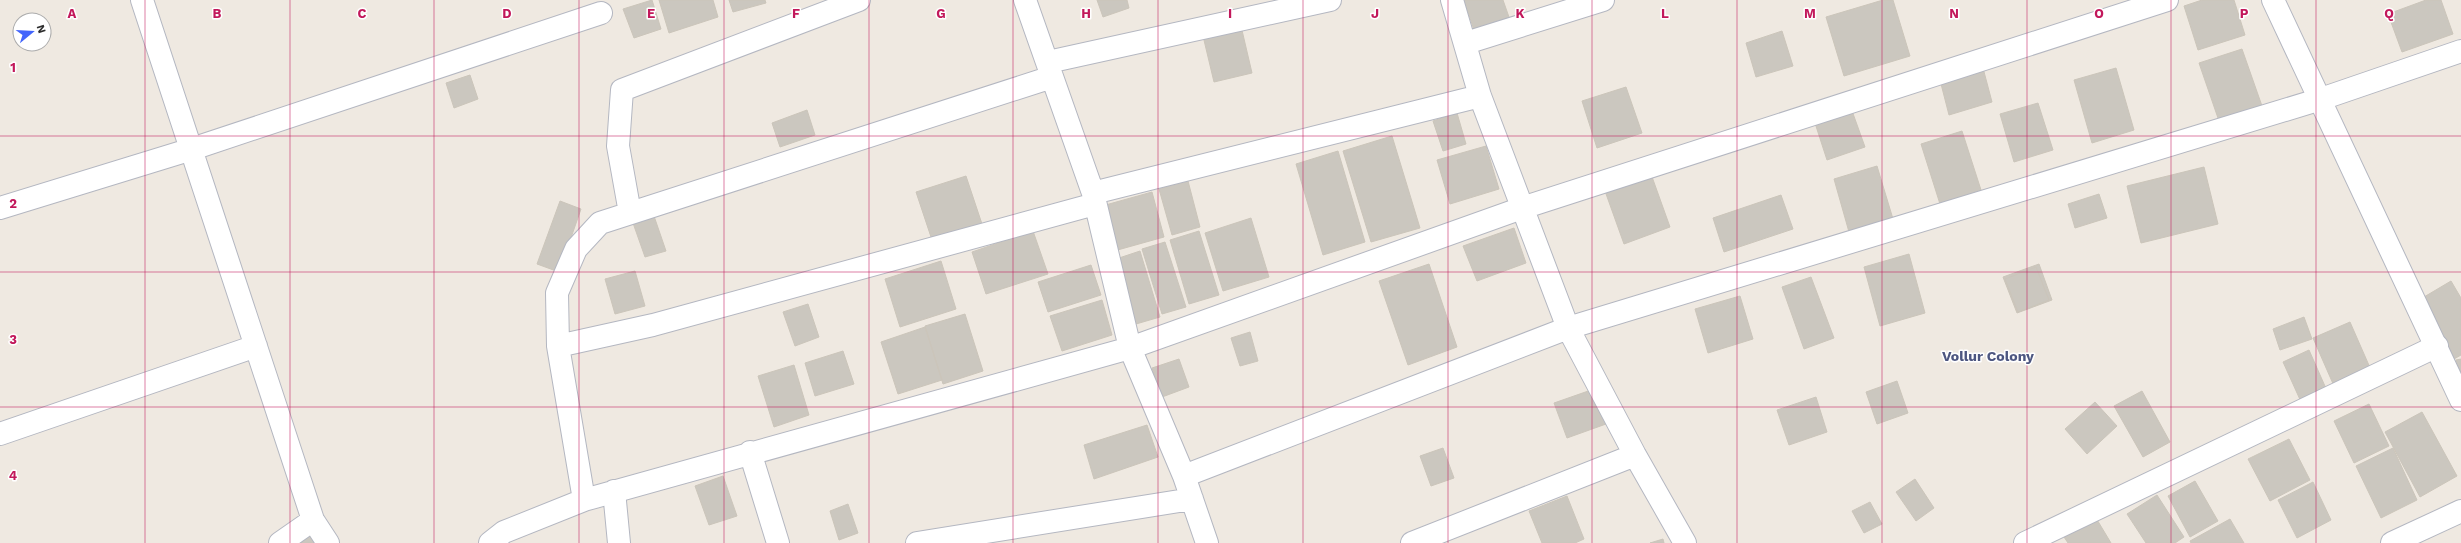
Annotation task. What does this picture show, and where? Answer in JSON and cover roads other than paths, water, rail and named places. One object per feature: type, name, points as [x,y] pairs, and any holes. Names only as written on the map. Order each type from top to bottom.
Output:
[{"type":"street","points":[[142,0],[313,520],[328,543]]},
{"type":"street","points":[[630,213],[618,146],[622,90],[859,0]]},
{"type":"street","points":[[1025,0],[1094,198],[1130,348],[1184,476],[1207,543]]},
{"type":"street","points":[[584,500],[558,346],[557,293],[576,249],[600,222],[1050,69],[1330,0]]},
{"type":"street","points":[[1452,0],[1466,43],[1480,96],[1568,328],[1635,455],[1685,543]]},
{"type":"street","points":[[1466,43],[1603,0]]},
{"type":"street","points":[[501,539],[584,500],[750,452],[1130,348],[1522,208],[2167,0]]},
{"type":"street","points":[[2273,0],[2321,99],[2461,400]]},
{"type":"street","points":[[0,208],[192,149],[601,13]]},
{"type":"street","points":[[1184,476],[1568,328],[2321,99],[2461,51]]},
{"type":"street","points":[[558,346],[653,325],[1094,198],[1480,96]]},
{"type":"street","points":[[0,434],[256,346]]},
{"type":"street","points":[[2025,543],[2437,346]]},
{"type":"street","points":[[750,452],[778,543]]},
{"type":"street","points":[[1412,543],[1635,455]]},
{"type":"street","points":[[614,491],[619,543]]},
{"type":"street","points":[[917,543],[1192,499]]},
{"type":"street","points":[[2392,543],[2461,511]]},
{"type":"street","points":[[280,543],[313,520]]},
{"type":"district","name":"Vollur Colony","points":[[1988,356]]}]
